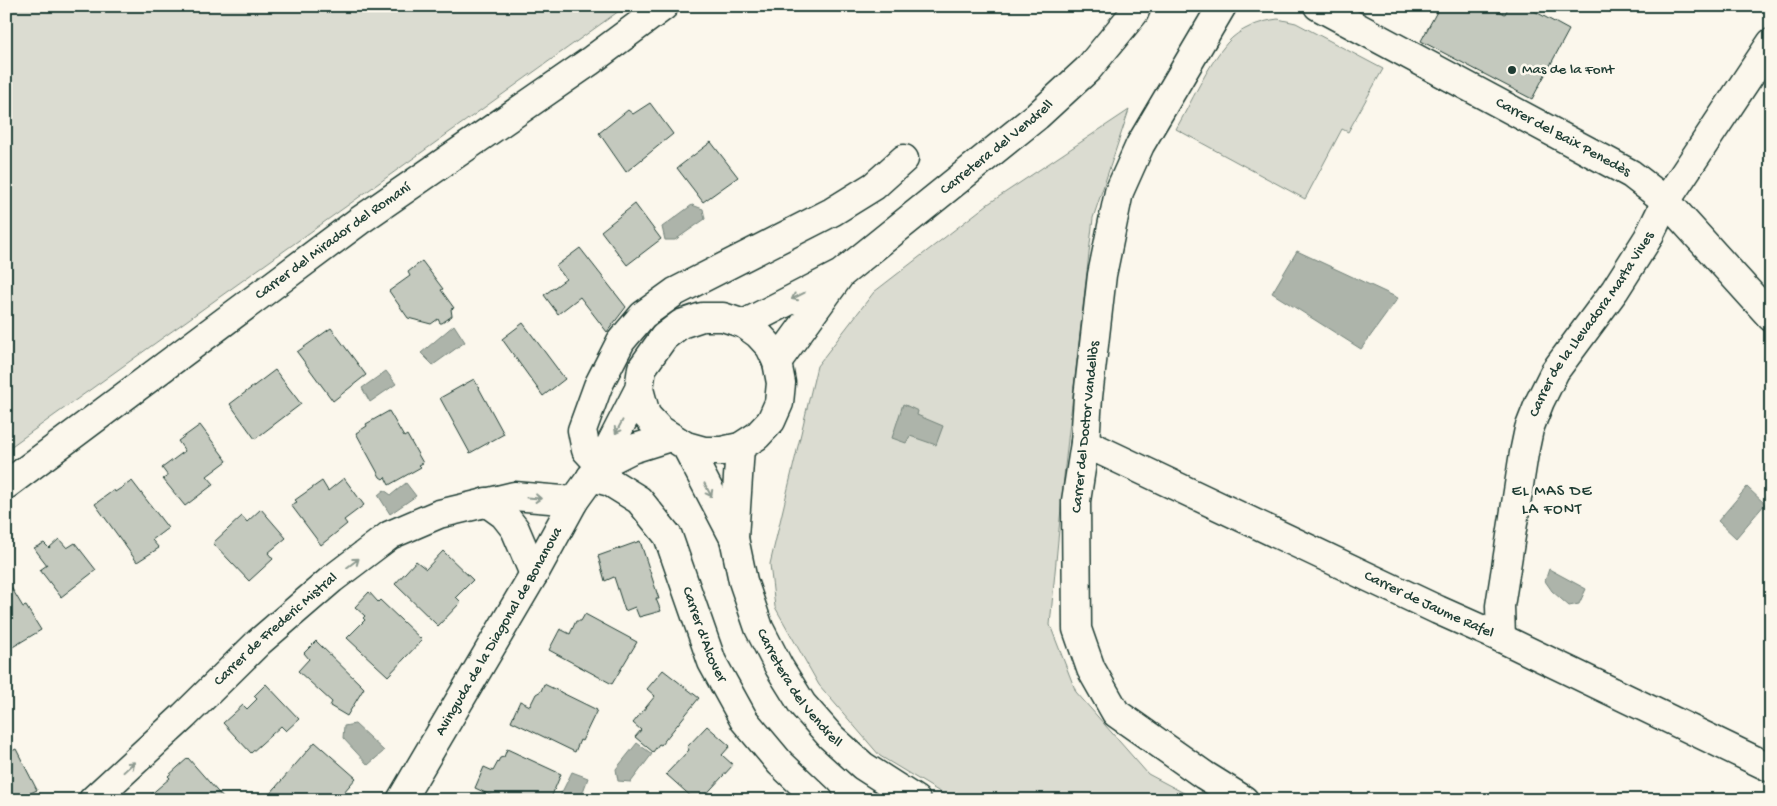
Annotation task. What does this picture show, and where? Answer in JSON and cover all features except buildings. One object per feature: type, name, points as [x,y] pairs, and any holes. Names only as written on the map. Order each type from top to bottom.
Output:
[{"type":"street","name":"Carrer del Mirador del Romaní","points":[[6,485],[359,221],[589,62],[664,6]]},
{"type":"street","name":"Carretera del Vendrell","points":[[744,324],[841,274],[1037,116],[1088,69],[1134,13],[1137,6]]},
{"type":"street","name":"Carrer del Doctor Vandellòs","points":[[1222,6],[1140,145],[1119,192],[1102,275],[1088,397],[1085,443],[1076,501],[1077,629],[1091,669],[1116,713],[1204,775],[1244,800]]},
{"type":"street","name":"Carrer del Baix Penedès","points":[[1318,6],[1631,174],[1666,201],[1771,317]]},
{"type":"street","name":"Carrer de la Llevadora Marta Vives","points":[[1501,638],[1500,606],[1524,453],[1529,429],[1536,410],[1555,371],[1616,290],[1648,238],[1666,201],[1771,43]]},
{"type":"street","points":[[678,442],[632,448],[595,471],[586,450],[582,430],[598,386],[622,341],[643,314],[675,292],[832,212],[874,186],[904,158]]},
{"type":"street","name":"Carretera del Vendrell","points":[[777,362],[841,274]]},
{"type":"street","points":[[723,317],[744,324],[758,334],[770,347],[777,362],[781,382],[779,403],[771,421],[757,436],[740,447],[704,452],[678,442],[658,429],[646,415],[639,390],[642,368],[664,337],[681,324],[702,318],[723,317]]},
{"type":"street","name":"Avinguda de la Diagonal de Bonanova","points":[[401,800],[534,574],[574,501],[595,471],[639,390]]},
{"type":"street","name":"Carretera del Vendrell","points":[[678,442],[734,538]]},
{"type":"street","name":"Carrer de Jaume Rafel","points":[[1085,443],[1501,638],[1771,768]]},
{"type":"street","name":"Carretera del Vendrell","points":[[740,447],[734,538],[743,581],[759,628],[778,667],[802,704],[831,738],[863,766],[916,800]]},
{"type":"street","name":"Carrer d'Alcover","points":[[595,471],[639,500],[668,536],[712,662],[744,720],[780,763],[819,800]]},
{"type":"street","name":"Carrer de Frederic Mistral","points":[[93,800],[184,716],[259,642],[332,579],[390,535],[439,514],[514,496],[574,501]]},
{"type":"street","points":[[486,502],[504,515],[515,529],[534,574]]},
{"type":"shaded area","points":[[6,6],[626,6],[6,450]]},
{"type":"shaded area","points":[[1278,19],[1296,23],[1383,69],[1348,132],[1342,129],[1305,199],[1176,129],[1206,73],[1227,43],[1250,26]]},
{"type":"shaded area","points":[[1129,110],[1093,218],[1065,466],[1050,625],[1076,692],[1148,774],[1197,800],[953,800],[880,756],[819,685],[775,607],[770,564],[817,366],[874,292],[988,204]]},
{"type":"shaded area","points":[[692,205],[703,209],[705,219],[675,240],[665,240],[662,227]]},
{"type":"shaded area","points":[[1297,251],[1398,298],[1361,349],[1272,293]]},
{"type":"shaded area","points":[[454,325],[465,342],[433,365],[421,353]]},
{"type":"shaded area","points":[[386,371],[396,384],[370,402],[362,388]]},
{"type":"shaded area","points":[[903,404],[918,411],[917,415],[943,426],[936,445],[910,436],[906,443],[892,438]]},
{"type":"shaded area","points":[[406,483],[416,496],[390,514],[378,495],[384,490],[391,495]]},
{"type":"shaded area","points":[[1747,487],[1765,504],[1736,538],[1718,521]]},
{"type":"shaded area","points":[[1549,569],[1586,589],[1579,604],[1569,606],[1552,591],[1545,581]]},
{"type":"shaded area","points":[[355,724],[384,751],[368,765],[343,738],[344,726]]},
{"type":"shaded area","points":[[637,743],[652,754],[631,782],[618,781],[616,769]]},
{"type":"shaded area","points":[[572,772],[588,778],[580,800],[558,800]]},
{"type":"place","name":"Mas de la Font","points":[[1512,70]]},
{"type":"district","name":"EL MAS DE LA FONT","points":[[1552,501]]}]
